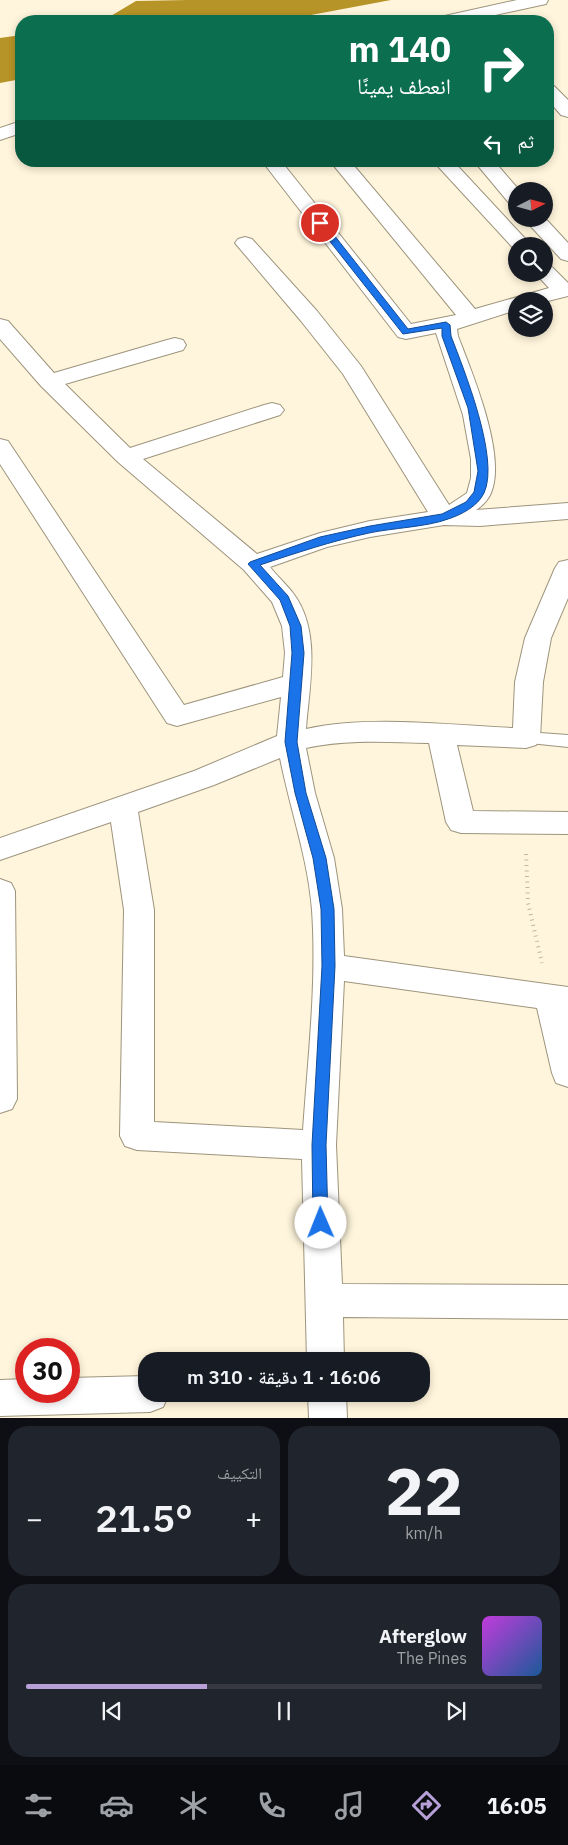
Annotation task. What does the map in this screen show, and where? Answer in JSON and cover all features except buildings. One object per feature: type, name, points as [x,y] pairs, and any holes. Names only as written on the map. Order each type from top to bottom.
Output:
[{"type":"street","points":[[491,15],[540,0]]},
{"type":"street","points":[[554,96],[568,111]]},
{"type":"street","points":[[0,134],[15,129]]},
{"type":"street","points":[[275,167],[406,332],[446,325],[469,316],[508,305]]},
{"type":"street","points":[[344,167],[469,316]]},
{"type":"street","points":[[448,167],[514,237]]},
{"type":"street","points":[[488,167],[508,190]]},
{"type":"street","points":[[542,228],[568,256]]},
{"type":"street","points":[[245,243],[309,316],[353,371],[444,517]]},
{"type":"street","points":[[553,278],[566,290]]},
{"type":"street","points":[[553,293],[566,290]]},
{"type":"street","points":[[444,517],[470,504],[479,493],[483,471],[473,408],[447,336],[446,325]]},
{"type":"street","points":[[1,329],[49,381],[126,458],[253,564],[284,599],[295,626],[298,653],[291,742],[300,793],[319,858],[327,909],[328,966],[319,1145],[326,1352]]},
{"type":"street","points":[[49,381],[175,345]]},
{"type":"street","points":[[126,458],[272,410]]},
{"type":"street","points":[[0,446],[177,716],[296,683]]},
{"type":"street","points":[[253,564],[320,541],[370,529],[444,517],[480,518],[568,511]]},
{"type":"street","points":[[0,849],[204,778],[291,742],[327,734],[366,732],[526,738],[529,682],[538,638],[568,568]]},
{"type":"street","points":[[442,734],[461,822],[568,823]]},
{"type":"street","points":[[123,806],[139,910],[137,1136],[319,1145]]},
{"type":"street","points":[[0,891],[0,1099]]},
{"type":"street","points":[[328,966],[559,999],[568,1073]]},
{"type":"street","points":[[323,1300],[568,1302]]},
{"type":"street","points":[[0,1398],[138,1394]]},
{"type":"street","points":[[327,1402],[328,1418]]},
{"type":"lane","points":[[526,738],[568,742]]},
{"type":"path","points":[[524,823],[528,903],[559,999]]},
{"type":"shaded area","points":[[391,0],[311,15],[112,15],[136,1]]},
{"type":"shaded area","points":[[15,36],[15,80],[0,83],[0,38]]},
{"type":"route","points":[[320,223],[406,332],[446,325],[447,336],[473,408],[483,471],[479,493],[470,504],[444,517],[370,529],[320,541],[253,564],[284,599],[295,626],[298,653],[291,742],[300,793],[319,858],[327,909],[328,966],[319,1145],[321,1223]]}]
